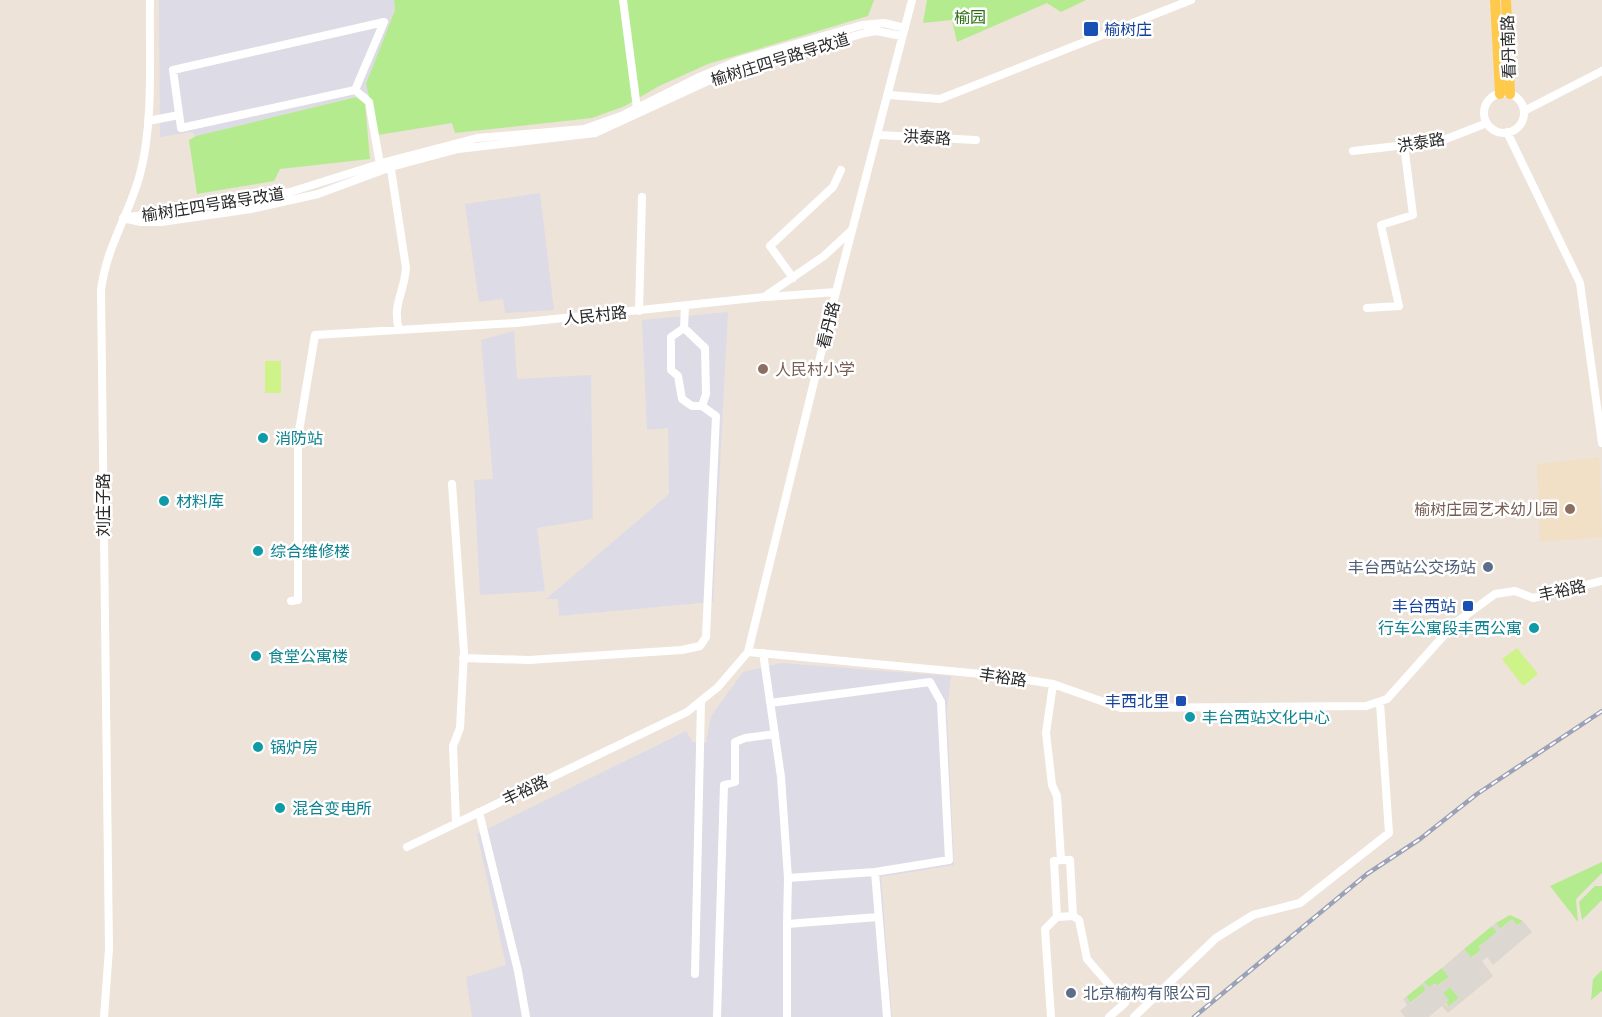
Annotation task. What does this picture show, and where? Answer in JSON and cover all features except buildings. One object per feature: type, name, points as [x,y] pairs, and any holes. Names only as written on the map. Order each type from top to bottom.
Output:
[{"type":"main road","name":"看丹南路","points":[[1495,0],[1505,94]]},
{"type":"main road","name":"看丹南路","points":[[1505,94],[1506,0]]},
{"type":"street","name":"刘庄子路","points":[[104,1017],[109,950],[101,290],[104,263],[140,174],[147,121],[150,0]]},
{"type":"street","points":[[622,0],[638,108]]},
{"type":"street","name":"看丹路","points":[[748,652],[836,292],[912,0]]},
{"type":"street","points":[[889,94],[940,99],[1191,0]]},
{"type":"street","points":[[384,22],[356,90],[181,128],[173,70],[384,22]]},
{"type":"street","name":"榆树庄四号路导改道","points":[[123,218],[141,222],[161,222],[251,209],[318,194],[390,164],[477,138],[584,129],[603,124],[740,60],[862,25],[884,23],[904,32]]},
{"type":"street","name":"榆树庄四号路导改道","points":[[123,218],[265,198],[380,164],[390,164],[472,146],[595,134],[630,120],[709,79],[742,67],[865,33],[904,32]]},
{"type":"street","points":[[1524,111],[1602,71]]},
{"type":"street","points":[[356,90],[369,102],[380,164]]},
{"type":"street","points":[[1505,94],[1519,100],[1524,111],[1521,124],[1507,132],[1497,132],[1487,123],[1486,105],[1505,94]]},
{"type":"street","points":[[147,121],[179,115]]},
{"type":"street","name":"洪泰路","points":[[1353,151],[1441,141],[1487,123]]},
{"type":"street","points":[[1507,132],[1580,283],[1602,443]]},
{"type":"street","name":"洪泰路","points":[[878,135],[976,140]]},
{"type":"street","points":[[1367,308],[1399,306],[1382,225],[1413,215],[1404,145]]},
{"type":"street","points":[[390,164],[406,268],[405,284],[394,313],[399,330]]},
{"type":"street","points":[[793,278],[770,246],[833,187],[842,170]]},
{"type":"street","points":[[639,311],[642,197]]},
{"type":"street","name":"人民村路","points":[[291,601],[298,600],[297,437],[315,335],[516,323],[764,297],[824,256],[852,230]]},
{"type":"street","points":[[764,297],[836,292]]},
{"type":"street","points":[[685,306],[684,328],[705,348],[706,394],[702,406]]},
{"type":"street","points":[[463,658],[529,660],[682,650],[700,646],[706,637],[716,416],[702,406],[692,406],[682,399],[678,376],[671,370],[671,337],[684,328]]},
{"type":"street","points":[[452,484],[463,658],[460,728],[453,746],[456,823]]},
{"type":"street","name":"丰裕路","points":[[407,847],[670,721],[701,702],[734,670],[748,652],[967,672],[1053,684],[1121,708],[1366,706],[1380,703],[1393,694],[1464,614],[1495,594],[1515,591],[1533,598],[1602,581]]},
{"type":"street","points":[[763,653],[781,777],[788,878],[787,1017]]},
{"type":"street","points":[[770,703],[930,682],[941,702],[949,860],[875,872],[788,878]]},
{"type":"street","points":[[1053,684],[1046,733],[1052,785],[1057,796],[1061,860]]},
{"type":"street","points":[[695,974],[701,702]]},
{"type":"street","points":[[1134,1017],[1216,938],[1253,915],[1300,903],[1389,833],[1380,703]]},
{"type":"street","points":[[717,1017],[724,785],[735,782],[735,742],[745,738],[775,734]]},
{"type":"street","points":[[479,812],[518,970],[526,1017]]},
{"type":"street","points":[[1057,917],[1054,861],[1061,860],[1070,860],[1073,916]]},
{"type":"street","points":[[875,872],[887,1017]]},
{"type":"street","points":[[1051,1017],[1045,929],[1057,917],[1073,916],[1080,920],[1087,959],[1125,1003],[1109,1017]]},
{"type":"street","points":[[787,924],[878,917]]},
{"type":"shaded area","points":[[159,0],[394,0],[395,9],[367,84],[370,93],[196,136],[191,132],[160,137]]},
{"type":"shaded area","points":[[540,193],[554,310],[505,313],[503,299],[479,302],[465,204]]},
{"type":"shaded area","points":[[728,312],[713,602],[559,616],[558,599],[546,599],[669,494],[668,428],[647,430],[642,320]]},
{"type":"shaded area","points":[[514,331],[517,379],[591,375],[593,519],[537,528],[545,591],[480,595],[474,480],[493,479],[481,340]]},
{"type":"shaded area","name":"榆树庄园艺术幼儿园","points":[[1599,457],[1602,537],[1540,542],[1537,464]]},
{"type":"shaded area","points":[[781,663],[951,676],[947,711],[954,865],[881,877],[892,1017],[472,1017],[466,977],[506,965],[477,834],[686,731],[693,742],[706,743],[711,716],[743,672]]},
{"type":"shaded area","points":[[1512,919],[1517,925],[1523,921],[1532,932],[1493,965],[1487,957],[1482,961],[1493,976],[1448,1013],[1442,1006],[1429,1017],[1405,1017],[1400,1011],[1407,1005],[1403,999],[1406,997],[1411,1003],[1426,990],[1422,984],[1424,982],[1429,987],[1435,983],[1438,986],[1449,977],[1442,968],[1464,949],[1472,958],[1481,950],[1478,947],[1497,932],[1492,926],[1496,923],[1501,929]],"holes":[[[1450,987],[1459,998],[1448,1007],[1445,1004],[1449,1000],[1443,993]]]},
{"type":"green space","points":[[394,0],[874,0],[868,16],[708,64],[659,86],[625,106],[592,118],[455,133],[452,123],[378,135],[366,84],[395,10]]},
{"type":"green space","name":"榆园","points":[[927,0],[1086,0],[1061,12],[1047,3],[957,42],[952,20],[923,23]]},
{"type":"green space","points":[[356,97],[365,104],[370,159],[280,169],[274,181],[197,194],[189,140],[196,136]]},
{"type":"green space","points":[[265,361],[281,361],[281,393],[265,393]]},
{"type":"green space","points":[[1517,648],[1538,674],[1523,686],[1502,659]]},
{"type":"green space","points":[[1602,862],[1602,873],[1576,899],[1578,922],[1550,886]]},
{"type":"green space","points":[[1595,886],[1602,886],[1602,900],[1582,920],[1579,902]]},
{"type":"green space","points":[[1510,915],[1523,921],[1517,926],[1511,920],[1500,929],[1496,923]]},
{"type":"green space","points":[[1492,926],[1497,932],[1479,947],[1481,950],[1471,958],[1464,949]]},
{"type":"green space","points":[[1442,968],[1449,977],[1437,986],[1429,988],[1424,982]]},
{"type":"green space","points":[[1602,970],[1602,991],[1591,1000],[1593,979]]},
{"type":"green space","points":[[1422,984],[1426,990],[1410,1003],[1406,997]]},
{"type":"green space","points":[[1450,987],[1459,998],[1448,1007],[1443,993]]},
{"type":"railway","points":[[1194,1017],[1367,874],[1420,839],[1477,794],[1602,711]]},
{"type":"place","name":"榆树庄","points":[[1091,29]]},
{"type":"place","name":"人民村小学","points":[[763,369]]},
{"type":"place","name":"消防站","points":[[263,438]]},
{"type":"place","name":"材料库","points":[[164,501]]},
{"type":"place","name":"榆树庄园艺术幼儿园","points":[[1570,509]]},
{"type":"place","name":"综合维修楼","points":[[258,551]]},
{"type":"place","name":"丰台西站公交场站","points":[[1488,567]]},
{"type":"place","name":"丰台西站","points":[[1468,606]]},
{"type":"place","name":"行车公寓段丰西公寓","points":[[1534,628]]},
{"type":"place","name":"食堂公寓楼","points":[[256,656]]},
{"type":"place","name":"丰西北里","points":[[1181,701]]},
{"type":"place","name":"丰台西站文化中心","points":[[1190,717]]},
{"type":"place","name":"锅炉房","points":[[258,747]]},
{"type":"place","name":"混合变电所","points":[[280,808]]},
{"type":"place","name":"北京榆构有限公司","points":[[1071,993]]}]
